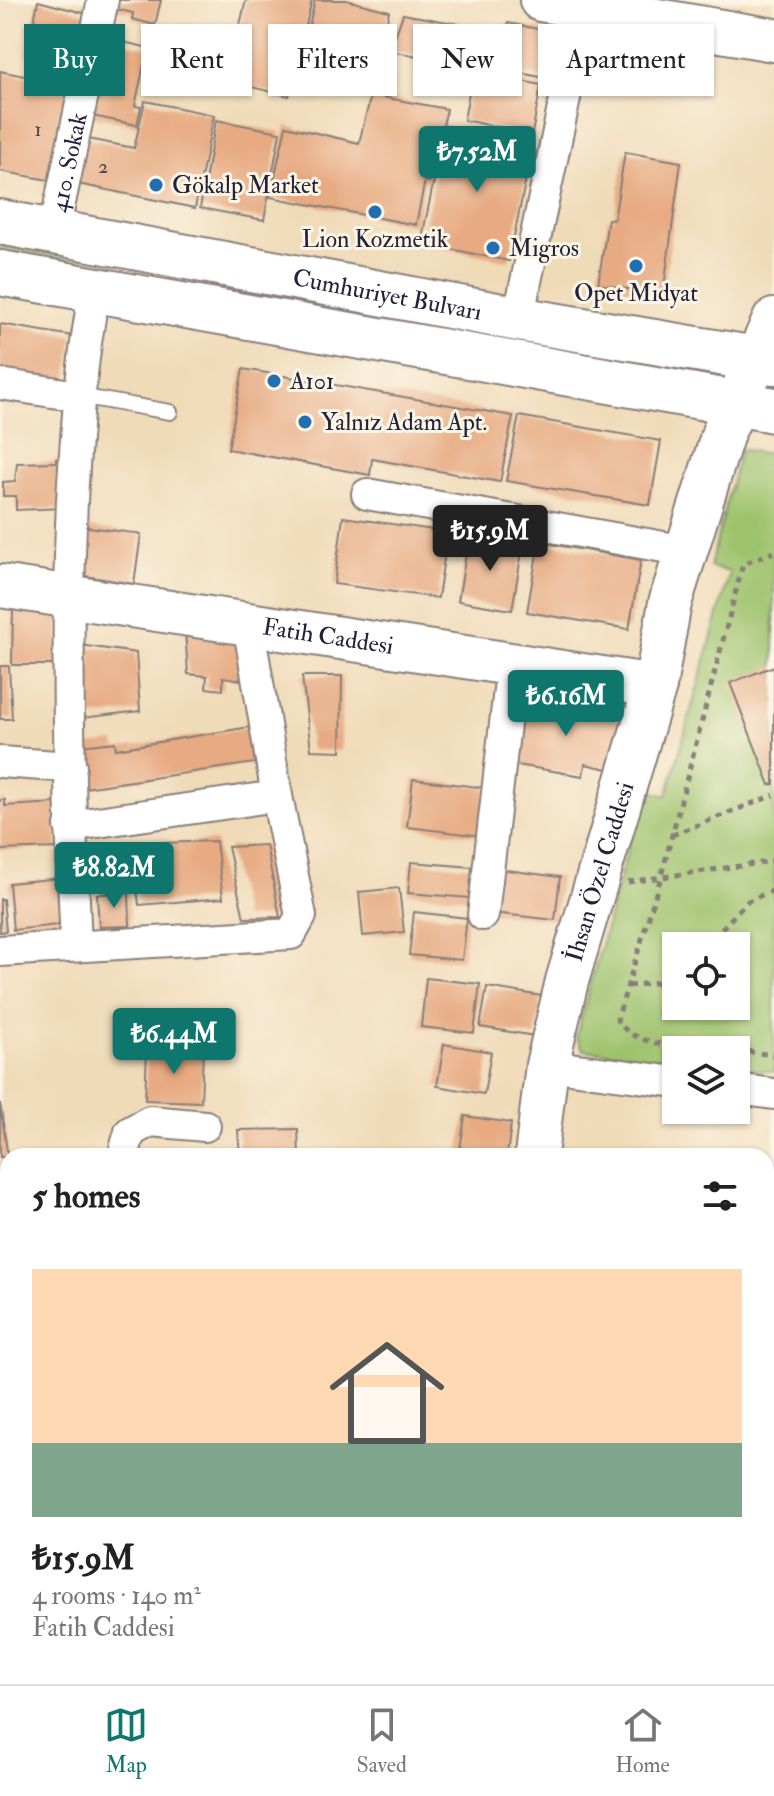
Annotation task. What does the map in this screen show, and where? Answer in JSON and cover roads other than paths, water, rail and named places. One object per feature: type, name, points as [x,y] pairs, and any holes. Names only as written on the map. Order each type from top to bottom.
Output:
[{"type":"main road","name":"Cumhuriyet Bulvarı","points":[[0,222],[518,319],[765,360]]},
{"type":"main road","name":"Cumhuriyet Bulvarı","points":[[0,273],[754,407]]},
{"type":"street","name":"410. Sokak","points":[[54,231],[103,0]]},
{"type":"street","points":[[541,0],[586,4],[774,40]]},
{"type":"street","points":[[518,319],[586,4]]},
{"type":"street","points":[[76,946],[70,826],[67,596],[78,396],[95,290]]},
{"type":"street","name":"İhsan Özel Caddesi","points":[[537,1148],[547,1065],[594,888],[655,686],[670,603],[686,551],[754,407],[774,320]]},
{"type":"street","points":[[0,384],[78,396]]},
{"type":"street","points":[[367,494],[686,551]]},
{"type":"street","name":"Fatih Caddesi","points":[[0,586],[655,686]]},
{"type":"street","points":[[0,951],[291,934],[301,916],[248,623]]},
{"type":"street","points":[[483,915],[512,663]]},
{"type":"street","points":[[0,762],[71,767]]},
{"type":"street","points":[[70,826],[277,796]]},
{"type":"street","points":[[547,1065],[662,1080]]},
{"type":"street","points":[[750,1091],[774,1094]]},
{"type":"street","points":[[125,1148],[130,1132],[150,1121],[205,1126]]},
{"type":"lane","points":[[78,396],[170,412]]},
{"type":"place","name":"Gökalp Market","points":[[156,185]]},
{"type":"place","name":"Lion Kozmetik","points":[[375,212]]},
{"type":"place","name":"Migros","points":[[493,248]]},
{"type":"place","name":"Opet Midyat","points":[[636,266]]},
{"type":"place","name":"A101","points":[[274,381]]},
{"type":"place","name":"Yalnız Adam Apt.","points":[[305,422]]}]
